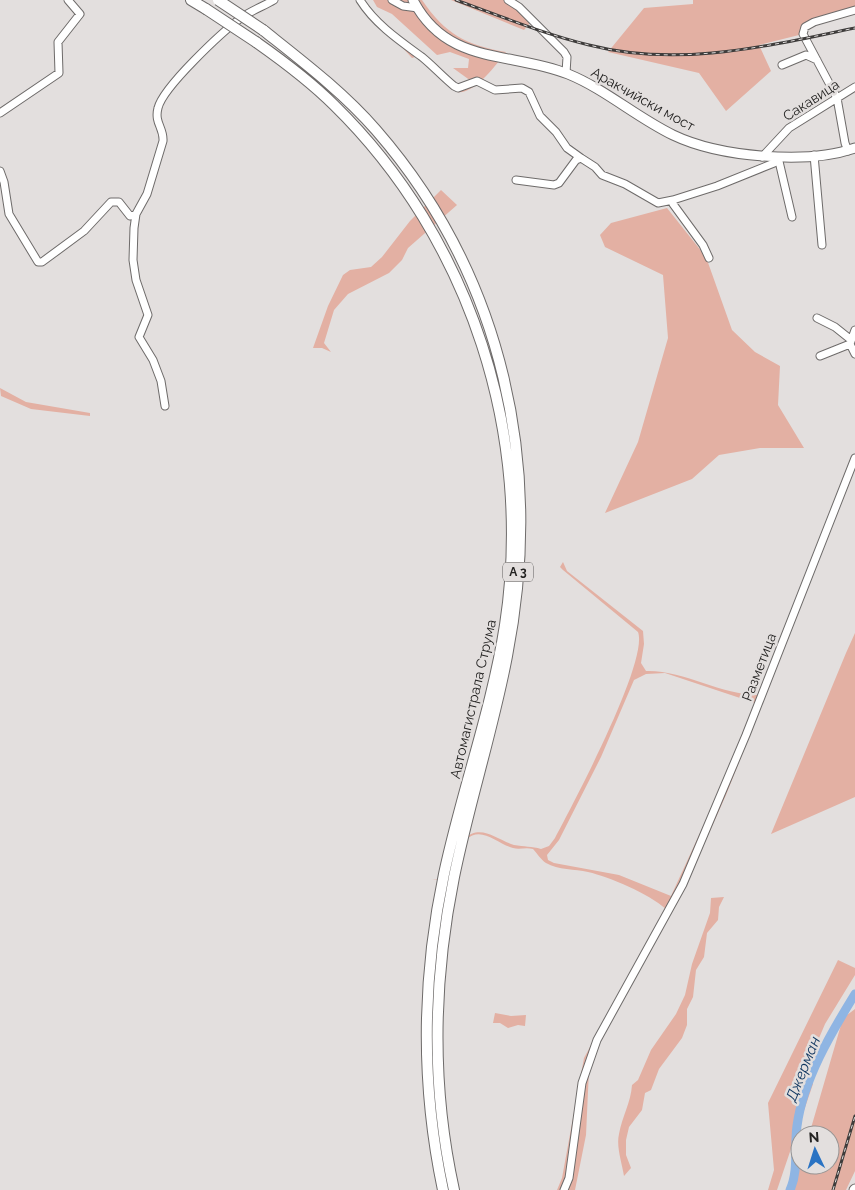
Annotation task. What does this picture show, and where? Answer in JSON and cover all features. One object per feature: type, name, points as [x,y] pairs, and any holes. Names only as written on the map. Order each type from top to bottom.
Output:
[{"type":"highway","name":"Автомагистрала Струма","points":[[191,0],[256,42],[334,105],[366,139],[416,205],[436,238],[458,281],[476,326],[492,376],[504,435],[511,498],[512,548],[505,624],[491,692],[444,874],[435,921],[428,981],[428,1078],[432,1126],[443,1190]]},
{"type":"highway","name":"Автомагистрала Струма","points":[[218,0],[262,30],[319,74],[369,123],[427,197],[467,274],[487,322],[502,372],[517,443],[521,496],[521,547],[512,625],[501,686],[454,876],[439,980],[436,1031],[438,1091],[445,1145],[454,1190]]},
{"type":"main road","name":"Аракчийски мост","points":[[415,4],[437,31],[468,50],[566,73],[596,88],[672,134],[713,148],[762,157],[814,155],[852,149]]},
{"type":"street","points":[[0,113],[59,73],[58,42],[80,14],[68,0]]},
{"type":"street","points":[[165,406],[161,381],[153,360],[139,338],[148,315],[136,280],[133,260],[136,214],[147,194],[163,141],[162,132],[156,119],[158,105],[179,77],[201,53],[242,17],[274,0]]},
{"type":"street","points":[[360,0],[366,9],[407,48],[422,57],[454,86],[458,88],[477,81],[495,90],[522,88],[529,92],[540,116],[567,148],[602,174],[625,184],[652,201],[658,203],[673,200],[774,163],[778,156]]},
{"type":"street","points":[[392,0],[402,6],[415,4]]},
{"type":"street","points":[[508,0],[520,7],[564,52],[567,58],[566,73]]},
{"type":"street","points":[[782,65],[799,56],[805,48],[803,30],[809,24],[855,10]]},
{"type":"street","points":[[805,42],[818,60],[837,98],[845,144],[852,149]]},
{"type":"street","points":[[799,56],[812,56],[818,60]]},
{"type":"street","name":"Сакавица","points":[[762,157],[789,128],[855,87]]},
{"type":"street","points":[[814,155],[822,245]]},
{"type":"street","points":[[778,156],[792,217]]},
{"type":"street","points":[[516,180],[554,186],[559,183],[576,160],[580,158]]},
{"type":"street","points":[[0,171],[4,182],[9,214],[38,262],[42,262],[84,231],[111,202],[119,202],[130,216],[136,214]]},
{"type":"street","points":[[673,200],[673,204],[703,245],[709,258]]},
{"type":"street","points":[[817,318],[834,327],[850,342],[855,354]]},
{"type":"street","points":[[820,356],[850,342],[855,330]]},
{"type":"street","name":"Разметица","points":[[564,1190],[569,1178],[582,1083],[594,1046],[683,884],[746,735],[855,458]]},
{"type":"shaded area","points":[[373,0],[422,0],[448,30],[479,46],[506,52],[491,71],[477,84],[464,92],[457,92],[418,56],[412,58],[366,8],[458,87],[471,81],[453,68],[468,68],[469,59],[450,52],[437,55],[392,14],[377,7]]},
{"type":"shaded area","points":[[451,0],[509,0],[530,23],[524,30]]},
{"type":"shaded area","points":[[693,0],[855,0],[855,10],[814,22],[803,34],[759,45],[771,71],[726,111],[699,73],[608,52],[644,8],[693,4]]},
{"type":"shaded area","points":[[441,190],[457,205],[408,248],[402,260],[389,273],[348,294],[334,310],[324,343],[331,352],[322,348],[313,348],[328,306],[343,275],[350,270],[371,267],[382,257],[410,221]]},
{"type":"shaded area","points":[[667,208],[706,257],[732,330],[755,352],[780,366],[778,405],[804,448],[760,448],[719,455],[692,479],[605,513],[638,442],[668,338],[663,275],[605,247],[600,235],[611,223]]},
{"type":"shaded area","points":[[0,388],[26,402],[90,413],[90,416],[31,409],[1,396]]},
{"type":"shaded area","points":[[563,562],[567,571],[643,631],[644,644],[641,663],[646,671],[660,672],[674,674],[730,691],[759,695],[781,637],[788,638],[726,795],[683,891],[604,1031],[589,1070],[586,1135],[575,1190],[557,1190],[562,1178],[584,1058],[666,909],[640,892],[618,882],[597,874],[551,865],[542,860],[533,849],[513,848],[489,837],[477,834],[466,840],[451,881],[432,879],[450,879],[464,839],[470,834],[477,832],[489,834],[514,845],[541,849],[549,846],[577,796],[621,701],[632,672],[638,648],[638,632],[560,567]],"holes":[[[665,673],[755,703],[729,770],[671,896],[619,875],[554,863],[548,860],[547,855],[559,840],[601,757],[634,680],[646,674]]]},
{"type":"shaded area","points":[[855,633],[855,797],[771,834],[846,653]]},
{"type":"shaded area","points":[[724,897],[719,907],[718,920],[707,933],[704,957],[696,970],[693,997],[687,1009],[687,1025],[682,1038],[659,1069],[651,1090],[645,1093],[642,1110],[629,1127],[626,1140],[626,1155],[631,1168],[624,1176],[618,1139],[632,1085],[638,1080],[651,1050],[676,1014],[685,995],[692,964],[710,913],[711,898]]},
{"type":"shaded area","points":[[838,960],[855,968],[855,975],[825,1024],[811,1057],[813,1084],[799,1125],[790,1125],[790,1152],[777,1190],[768,1190],[774,1170],[768,1103]]},
{"type":"shaded area","points":[[855,1009],[855,1171],[846,1190],[789,1190],[795,1175],[840,1175],[840,1125],[812,1125],[843,1018]]},
{"type":"shaded area","points":[[495,1013],[511,1016],[526,1015],[525,1026],[518,1025],[508,1028],[500,1023],[493,1023]]},
{"type":"waterway","name":"Джерман","points":[[790,1190],[795,1166],[797,1126],[805,1091],[819,1057],[855,994]]},
{"type":"railway","points":[[456,0],[572,41],[623,52],[656,55],[723,52],[855,28]]},
{"type":"railway","points":[[833,1190],[855,1116]]}]
